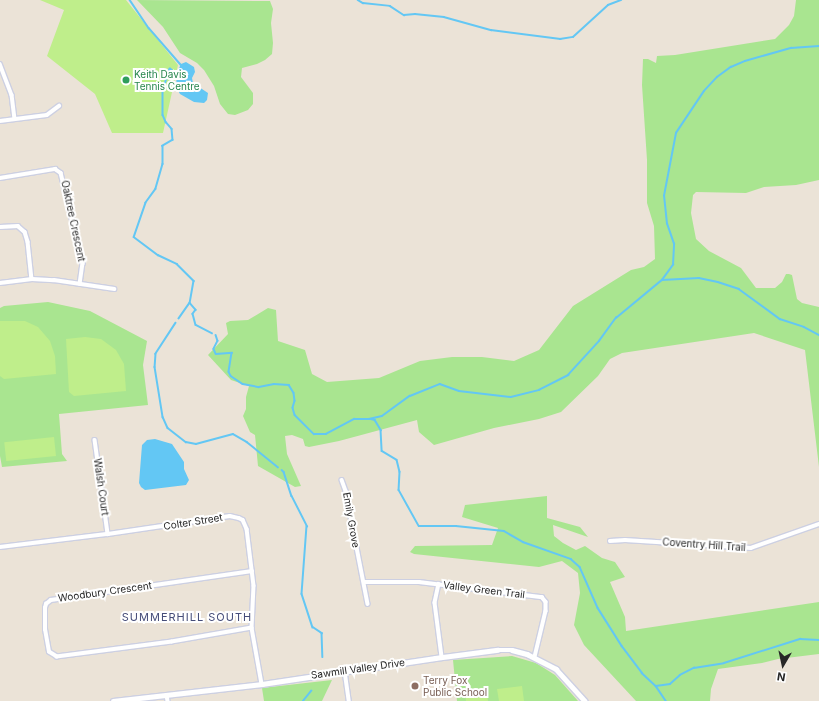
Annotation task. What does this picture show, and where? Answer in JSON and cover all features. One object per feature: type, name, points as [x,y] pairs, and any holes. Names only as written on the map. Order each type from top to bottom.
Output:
[{"type":"street","points":[[0,64],[12,94],[15,118]]},
{"type":"street","points":[[0,121],[47,115],[59,106]]},
{"type":"street","name":"Oaktree Crescent","points":[[0,178],[55,170],[61,173],[83,263],[80,284]]},
{"type":"street","points":[[0,227],[18,226],[25,232],[28,242],[32,279]]},
{"type":"street","points":[[0,283],[32,279],[54,280],[114,289]]},
{"type":"street","name":"Walsh Court","points":[[95,440],[108,534]]},
{"type":"street","name":"Emily Grove","points":[[342,480],[346,491],[358,561],[364,582]]},
{"type":"street","name":"Colter Street","points":[[0,547],[108,534],[230,516],[243,520],[247,529],[254,586],[252,628],[262,684]]},
{"type":"street","name":"Coventry Hill Trail","points":[[610,541],[625,540],[751,548],[819,524]]},
{"type":"street","name":"Woodbury Crescent","points":[[252,571],[51,600],[46,604],[45,608],[45,630],[49,652],[57,657],[172,642],[252,628]]},
{"type":"street","points":[[364,582],[368,604]]},
{"type":"street","name":"Valley Green Trail","points":[[364,582],[419,582],[542,597],[546,602],[546,610],[535,657]]},
{"type":"street","points":[[439,584],[435,603],[442,657]]},
{"type":"street","name":"Sawmill Valley Drive","points":[[113,701],[262,684],[442,657],[497,650],[512,650],[535,657],[556,669],[585,701]]},
{"type":"street","points":[[344,671],[349,701]]},
{"type":"street","points":[[167,695],[168,701]]},
{"type":"green space","name":"Keith Davis Tennis Centre","points":[[40,0],[126,0],[178,65],[163,133],[112,133],[95,94],[47,56],[64,10]]},
{"type":"green space","points":[[137,0],[270,1],[273,9],[271,23],[273,43],[272,54],[257,64],[242,68],[241,77],[253,93],[253,104],[248,110],[235,115],[228,114],[220,104],[214,86],[204,70],[197,63],[180,53],[163,27]]},
{"type":"green space","points":[[796,0],[819,0],[819,180],[796,185],[764,187],[746,193],[696,192],[693,195],[691,213],[696,239],[709,251],[741,268],[756,288],[775,288],[782,282],[786,274],[789,274],[792,275],[797,299],[802,303],[819,307],[819,467],[805,350],[754,333],[622,353],[610,359],[598,376],[561,412],[539,419],[494,428],[434,445],[419,432],[417,420],[339,441],[309,447],[305,446],[303,439],[292,435],[285,436],[287,454],[301,486],[295,487],[258,466],[255,435],[250,432],[243,416],[246,409],[246,397],[249,386],[231,380],[208,355],[228,334],[226,323],[230,321],[248,320],[268,308],[276,310],[278,341],[305,350],[312,374],[327,382],[379,378],[420,361],[452,357],[482,357],[514,361],[539,350],[573,306],[631,270],[644,267],[655,259],[654,226],[647,203],[647,160],[642,85],[643,59],[648,59],[656,63],[657,56],[675,55],[775,39],[789,25],[794,16]]},
{"type":"green space","points":[[48,302],[90,311],[147,341],[143,365],[148,405],[59,414],[62,454],[67,461],[2,467],[0,456],[0,308],[4,306]]},
{"type":"green space","points":[[0,321],[25,321],[38,327],[50,341],[55,356],[56,374],[4,379],[0,376]]},
{"type":"green space","points":[[85,337],[101,339],[116,350],[124,364],[126,391],[74,396],[69,392],[66,339]]},
{"type":"green space","points":[[54,437],[56,456],[6,461],[4,442]]},
{"type":"green space","points":[[547,496],[547,518],[580,527],[588,537],[553,525],[554,536],[576,550],[585,546],[602,558],[615,562],[625,577],[610,582],[625,617],[626,631],[819,602],[819,654],[718,669],[711,689],[710,701],[636,701],[584,645],[574,625],[580,593],[578,573],[562,561],[539,567],[414,554],[410,552],[415,546],[492,545],[498,528],[462,517],[465,505]]},
{"type":"green space","points":[[512,656],[536,663],[555,675],[578,701],[457,701],[453,660]]},
{"type":"green space","points":[[332,680],[322,701],[264,701],[262,688]]},
{"type":"green space","points":[[522,686],[524,701],[499,701],[497,689]]},
{"type":"green space","points":[[486,688],[488,701],[466,701],[465,691]]},
{"type":"water","points":[[186,62],[194,67],[195,72],[192,78],[193,83],[208,93],[207,100],[204,103],[194,102],[180,94],[177,89],[176,75],[181,64]]},
{"type":"water","points":[[155,439],[172,444],[184,462],[184,469],[189,480],[186,485],[145,490],[141,487],[139,483],[142,445],[147,440]]},
{"type":"waterway","points":[[130,0],[149,28],[182,66]]},
{"type":"waterway","points":[[358,0],[363,3],[390,6],[404,15],[415,14],[444,17],[491,30],[560,39],[573,37],[608,5],[621,0]]},
{"type":"waterway","points":[[216,335],[218,341],[214,349],[216,354],[232,353],[229,372],[231,376],[243,384],[259,387],[274,384],[289,385],[294,393],[295,401],[293,408],[295,415],[314,434],[326,434],[354,419],[369,419],[382,416],[410,396],[440,384],[459,391],[511,397],[539,390],[568,375],[599,341],[616,318],[662,280],[673,265],[674,244],[667,224],[664,196],[676,133],[704,91],[717,77],[731,67],[745,61],[791,48],[819,46]]},
{"type":"waterway","points":[[177,75],[170,69],[163,90],[163,115],[166,122],[172,129],[173,140],[163,146],[163,164],[156,189],[146,203],[134,237],[158,255],[177,264],[194,281],[190,303],[179,319]]},
{"type":"waterway","points":[[662,280],[699,278],[739,289],[780,319],[804,327],[819,335]]},
{"type":"waterway","points":[[190,303],[196,310],[193,314],[196,325],[212,333]]},
{"type":"waterway","points":[[176,323],[156,354],[155,367],[163,417],[168,428],[186,442],[196,444],[233,434],[247,442],[278,467]]},
{"type":"waterway","points":[[371,419],[375,420],[381,430],[382,451],[397,460],[400,472],[399,490],[419,526],[456,526],[504,531],[523,542],[571,559],[580,567],[598,608],[622,646],[642,673],[656,686],[666,701]]},
{"type":"waterway","points":[[282,470],[292,496],[307,526],[302,594],[313,627],[322,633],[323,657]]},
{"type":"waterway","points":[[656,686],[670,684],[680,675],[694,668],[724,663],[800,639],[819,640]]},
{"type":"waterway","points":[[303,701],[311,691]]},
{"type":"place","name":"Keith Davis Tennis Centre","points":[[126,80]]},
{"type":"place","name":"Terry Fox Public School","points":[[415,686]]},
{"type":"district","name":"SUMMERHILL SOUTH","points":[[187,617]]}]
